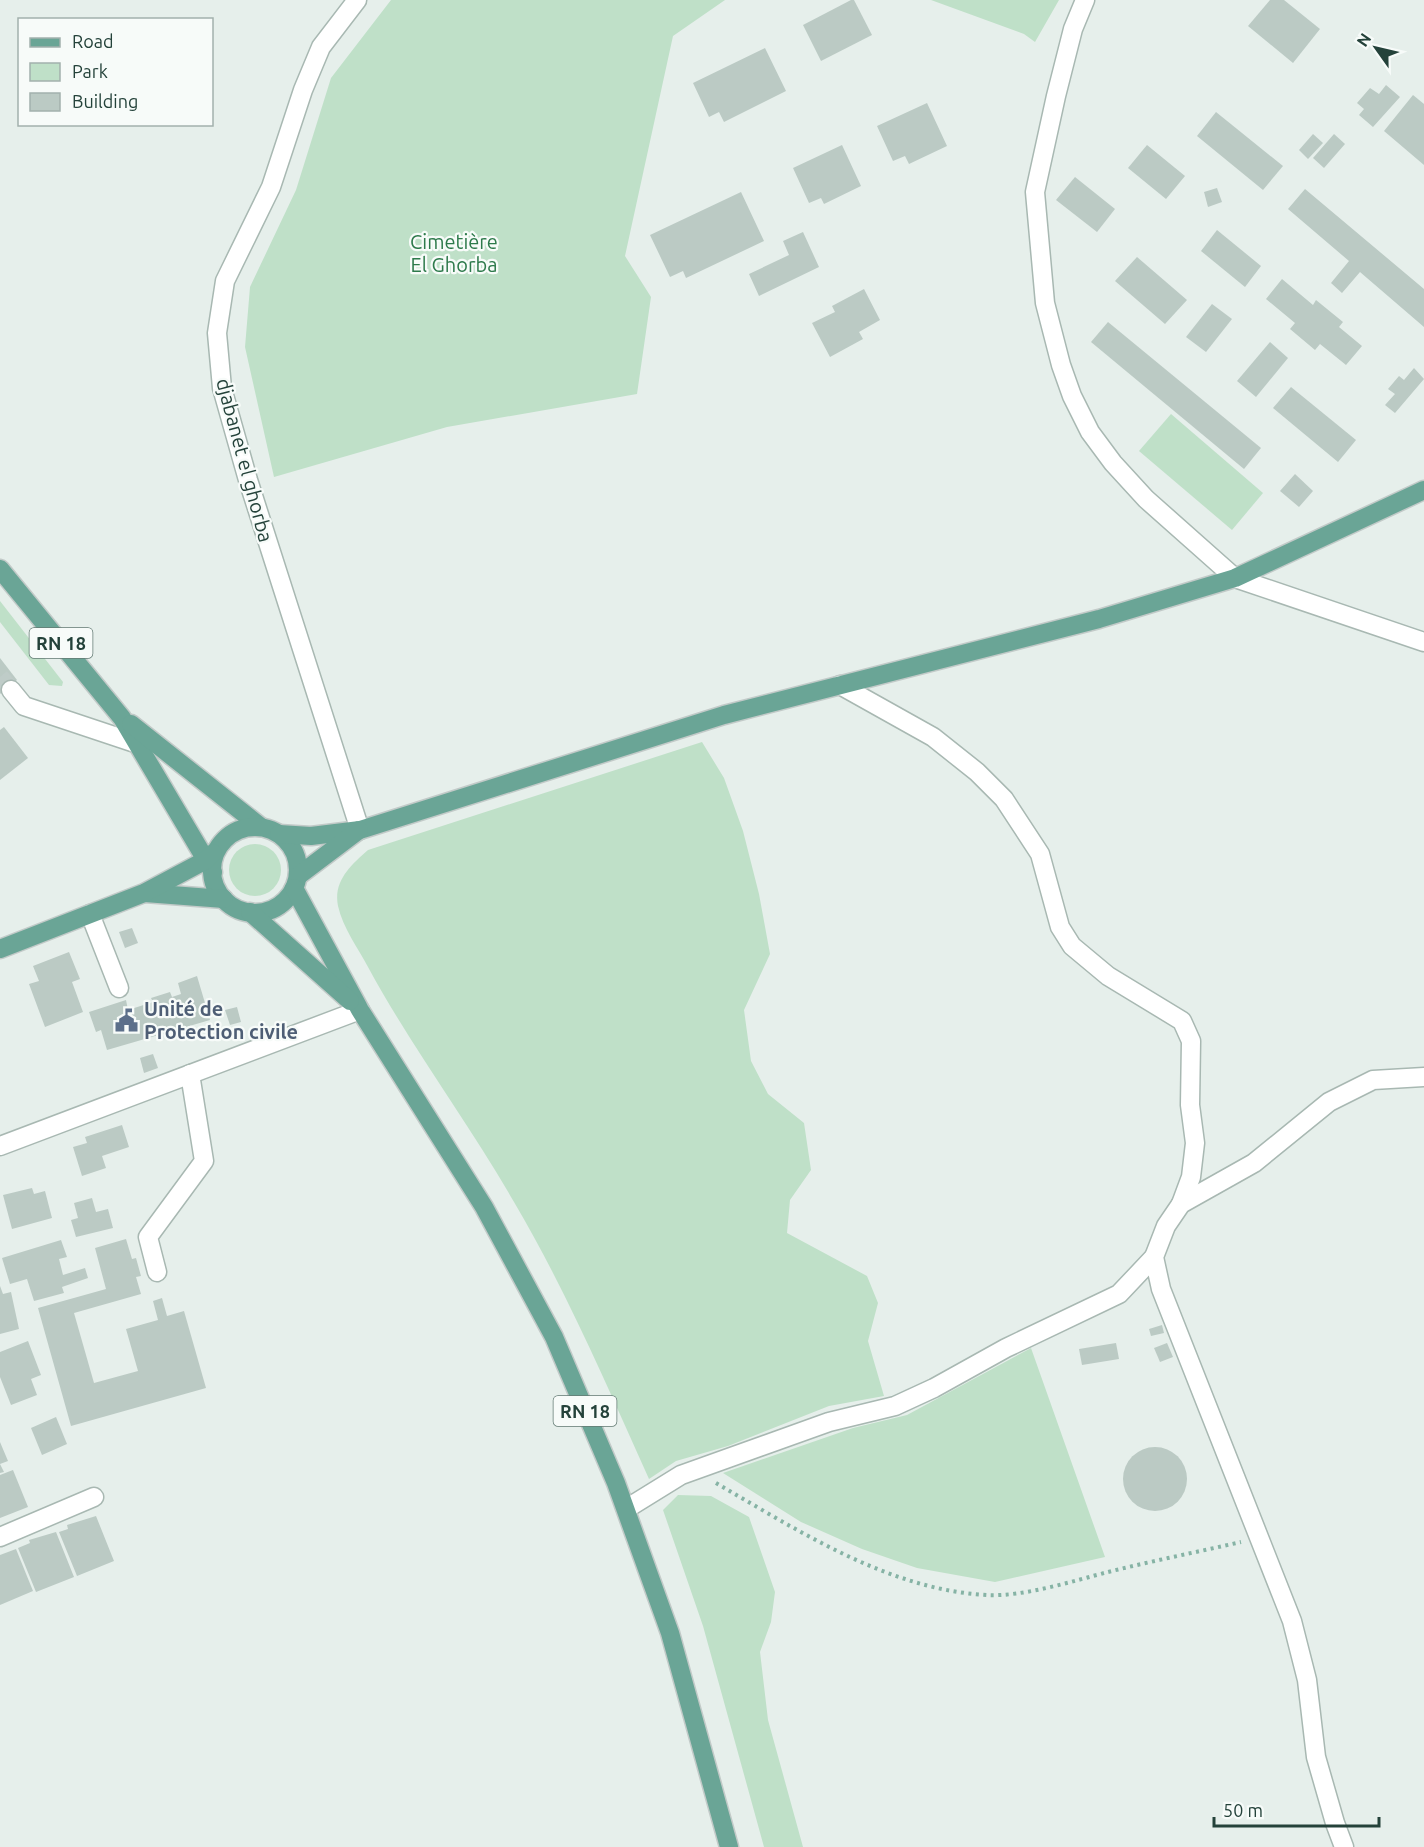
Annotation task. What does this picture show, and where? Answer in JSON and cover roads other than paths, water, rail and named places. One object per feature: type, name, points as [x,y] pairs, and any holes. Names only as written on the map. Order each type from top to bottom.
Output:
[{"type":"main road","points":[[0,949],[209,866],[220,845],[238,830],[261,827],[279,834],[311,836],[360,830],[724,715],[1099,619],[1235,578],[1424,490]]},
{"type":"main road","name":"RN 18","points":[[0,569],[122,718],[209,866]]},
{"type":"main road","name":"RN 18","points":[[122,718],[261,827]]},
{"type":"main road","points":[[209,866],[216,886],[224,899],[235,908],[250,912],[275,908],[296,882],[360,830]]},
{"type":"main road","points":[[279,834],[295,852],[296,882]]},
{"type":"main road","points":[[177,877],[190,860],[194,839]]},
{"type":"main road","name":"RN 18","points":[[296,882],[360,1010],[484,1207],[548,1327],[626,1509],[670,1633],[729,1847]]},
{"type":"main road","points":[[144,893],[224,899]]},
{"type":"main road","name":"RN 18","points":[[250,912],[360,1010]]},
{"type":"street","name":"djabanet el ghorba","points":[[357,0],[321,47],[303,90],[271,187],[225,281],[217,333],[222,388],[248,480],[360,830]]},
{"type":"street","points":[[1085,0],[1073,29],[1035,192],[1045,303],[1061,365],[1072,396],[1090,432],[1113,463],[1146,499],[1235,578],[1424,642]]},
{"type":"street","points":[[626,1509],[681,1475],[829,1422],[895,1406],[934,1388],[1006,1348],[1119,1294],[1154,1257],[1166,1226],[1181,1204],[1191,1177],[1195,1143],[1190,1105],[1191,1041],[1182,1021],[1108,976],[1072,946],[1060,927],[1040,854],[1004,799],[977,772],[933,737],[840,685]]},
{"type":"street","points":[[11,690],[24,706],[138,744]]},
{"type":"street","points":[[90,914],[119,988]]},
{"type":"street","points":[[0,1146],[360,1010]]},
{"type":"street","points":[[157,1272],[148,1237],[204,1161],[190,1074]]},
{"type":"street","points":[[1181,1204],[1254,1163],[1329,1102],[1373,1080],[1424,1077]]},
{"type":"street","points":[[1154,1257],[1161,1289],[1292,1621],[1307,1680],[1316,1757],[1344,1847]]},
{"type":"street","points":[[0,1537],[94,1497]]},
{"type":"tunnel","points":[[0,677],[11,690]]},
{"type":"place","name":"Unité de Protection civile","points":[[126,1020]]},
{"type":"park label","name":"Cimetière El Ghorba","points":[[454,252]]}]
